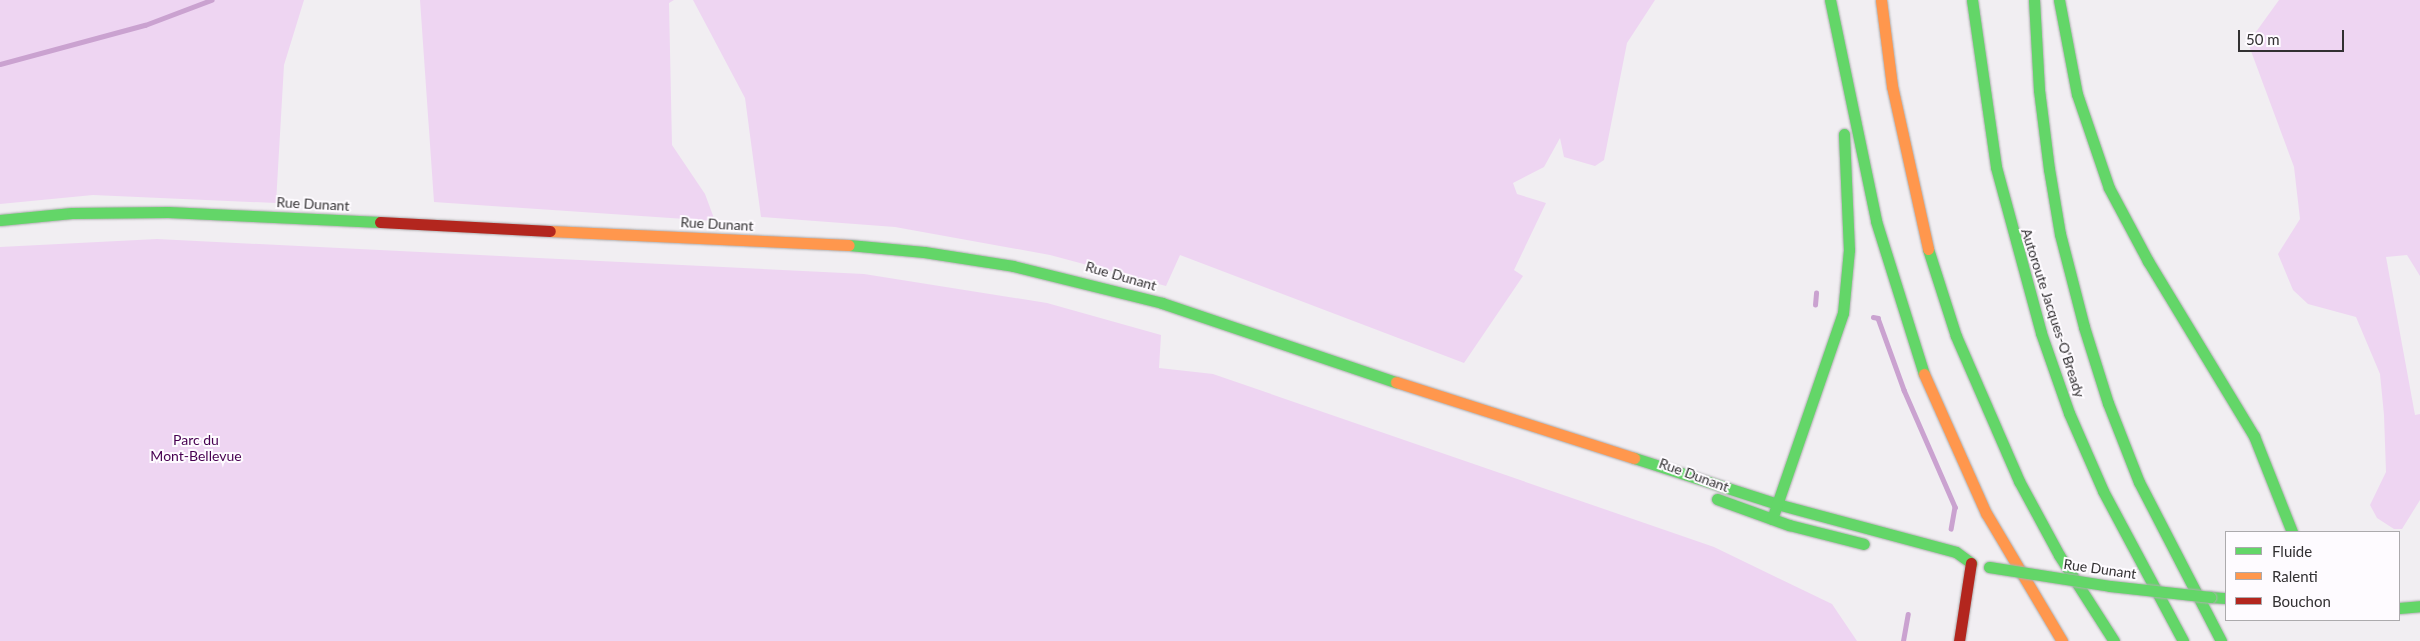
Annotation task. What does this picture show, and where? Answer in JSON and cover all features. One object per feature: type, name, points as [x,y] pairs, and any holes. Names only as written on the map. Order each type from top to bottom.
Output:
[{"type":"main road","points":[[1830,0],[1882,241],[1922,369],[1986,513],[2062,641]]},
{"type":"main road","points":[[1881,0],[1892,86],[1908,170],[1929,254],[1956,336],[1988,415],[2019,481],[2059,555],[2114,641]]},
{"type":"main road","name":"Autoroute Jacques-O'Bready","points":[[1972,0],[1996,167],[2041,333],[2069,413],[2107,499],[2183,641]]},
{"type":"main road","points":[[2034,0],[2039,83],[2050,175],[2084,327],[2108,403],[2139,482],[2178,565],[2222,641]]},
{"type":"main road","points":[[2059,0],[2076,94],[2109,188],[2148,261],[2254,436],[2274,480],[2292,531]]},
{"type":"main road","points":[[1772,519],[1832,354],[1846,290],[1849,236],[1841,58]]},
{"type":"main road","name":"Rue Dunant","points":[[0,220],[88,212],[168,212],[757,240],[924,252],[1030,269],[1122,291],[1414,388],[1777,504],[1956,552],[1971,563]]},
{"type":"main road","name":"Rue Dunant","points":[[1414,388],[1772,519],[1880,548]]},
{"type":"main road","points":[[1959,641],[1971,563]]},
{"type":"main road","name":"Rue Dunant","points":[[1953,566],[1971,563],[2110,586],[2225,598]]},
{"type":"main road","points":[[2400,596],[2420,596]]},
{"type":"main road","points":[[2400,608],[2420,606]]},
{"type":"green space","points":[[0,0],[304,0],[284,65],[276,203],[93,195],[0,204]]},
{"type":"green space","points":[[420,0],[674,0],[669,3],[672,145],[705,194],[715,221],[434,202]]},
{"type":"green space","points":[[693,0],[1655,0],[1627,43],[1604,160],[1595,166],[1564,157],[1560,138],[1544,167],[1513,183],[1517,194],[1546,203],[1514,270],[1523,276],[1464,363],[1180,255],[1166,286],[1050,255],[895,227],[761,217],[745,98]]},
{"type":"green space","points":[[2279,0],[2420,0],[2420,276],[2407,255],[2386,257],[2415,415],[2420,414],[2420,500],[2402,529],[2394,529],[2377,518],[2370,505],[2386,472],[2384,415],[2380,374],[2356,317],[2308,304],[2293,290],[2278,254],[2300,219],[2294,167],[2248,43]]},
{"type":"green space","name":"Parc du Mont-Bellevue","points":[[157,239],[864,274],[1047,303],[1161,335],[1159,368],[1213,374],[1714,547],[1832,604],[1857,641],[0,641],[0,247]]},
{"type":"waterway","points":[[0,64],[145,25],[211,0]]},
{"type":"waterway","points":[[1815,305],[1816,293]]},
{"type":"waterway","points":[[1873,317],[1878,318],[1904,390],[1955,507],[1951,529]]},
{"type":"waterway","points":[[1903,641],[1908,614]]},
{"type":"traffic: fast","points":[[1830,0],[1876,221],[1924,374]]},
{"type":"traffic: fast","points":[[1972,0],[1996,167],[2041,333],[2069,413],[2103,491],[2183,641]]},
{"type":"traffic: fast","points":[[2034,0],[2039,90],[2049,169],[2060,234],[2084,327],[2108,403],[2139,482],[2221,641]]},
{"type":"traffic: fast","points":[[2059,0],[2077,94],[2109,188],[2148,261],[2254,436],[2292,531]]},
{"type":"traffic: fast","points":[[1772,519],[1843,313],[1849,250],[1844,134]]},
{"type":"traffic: fast","points":[[0,220],[72,213],[168,212],[380,222]]},
{"type":"traffic: fast","points":[[849,245],[924,252],[1013,266],[1162,303],[1396,382]]},
{"type":"traffic: fast","points":[[1928,249],[1956,336],[2019,481],[2059,555],[2114,641]]},
{"type":"traffic: fast","points":[[1634,458],[1777,504],[1956,552],[1971,563]]},
{"type":"traffic: fast","points":[[1717,499],[1789,525],[1864,544]]},
{"type":"traffic: fast","points":[[1989,567],[2110,586],[2210,597]]},
{"type":"traffic: fast","points":[[2210,597],[2225,598]]},
{"type":"traffic: fast","points":[[2400,608],[2420,606]]},
{"type":"traffic: slow","points":[[1881,0],[1892,86],[1928,249]]},
{"type":"traffic: slow","points":[[550,231],[849,245]]},
{"type":"traffic: slow","points":[[1924,374],[1986,513],[2062,641]]},
{"type":"traffic: slow","points":[[1396,382],[1634,458]]},
{"type":"traffic: jam","points":[[380,222],[550,231]]},
{"type":"traffic: jam","points":[[1959,641],[1971,563]]}]
